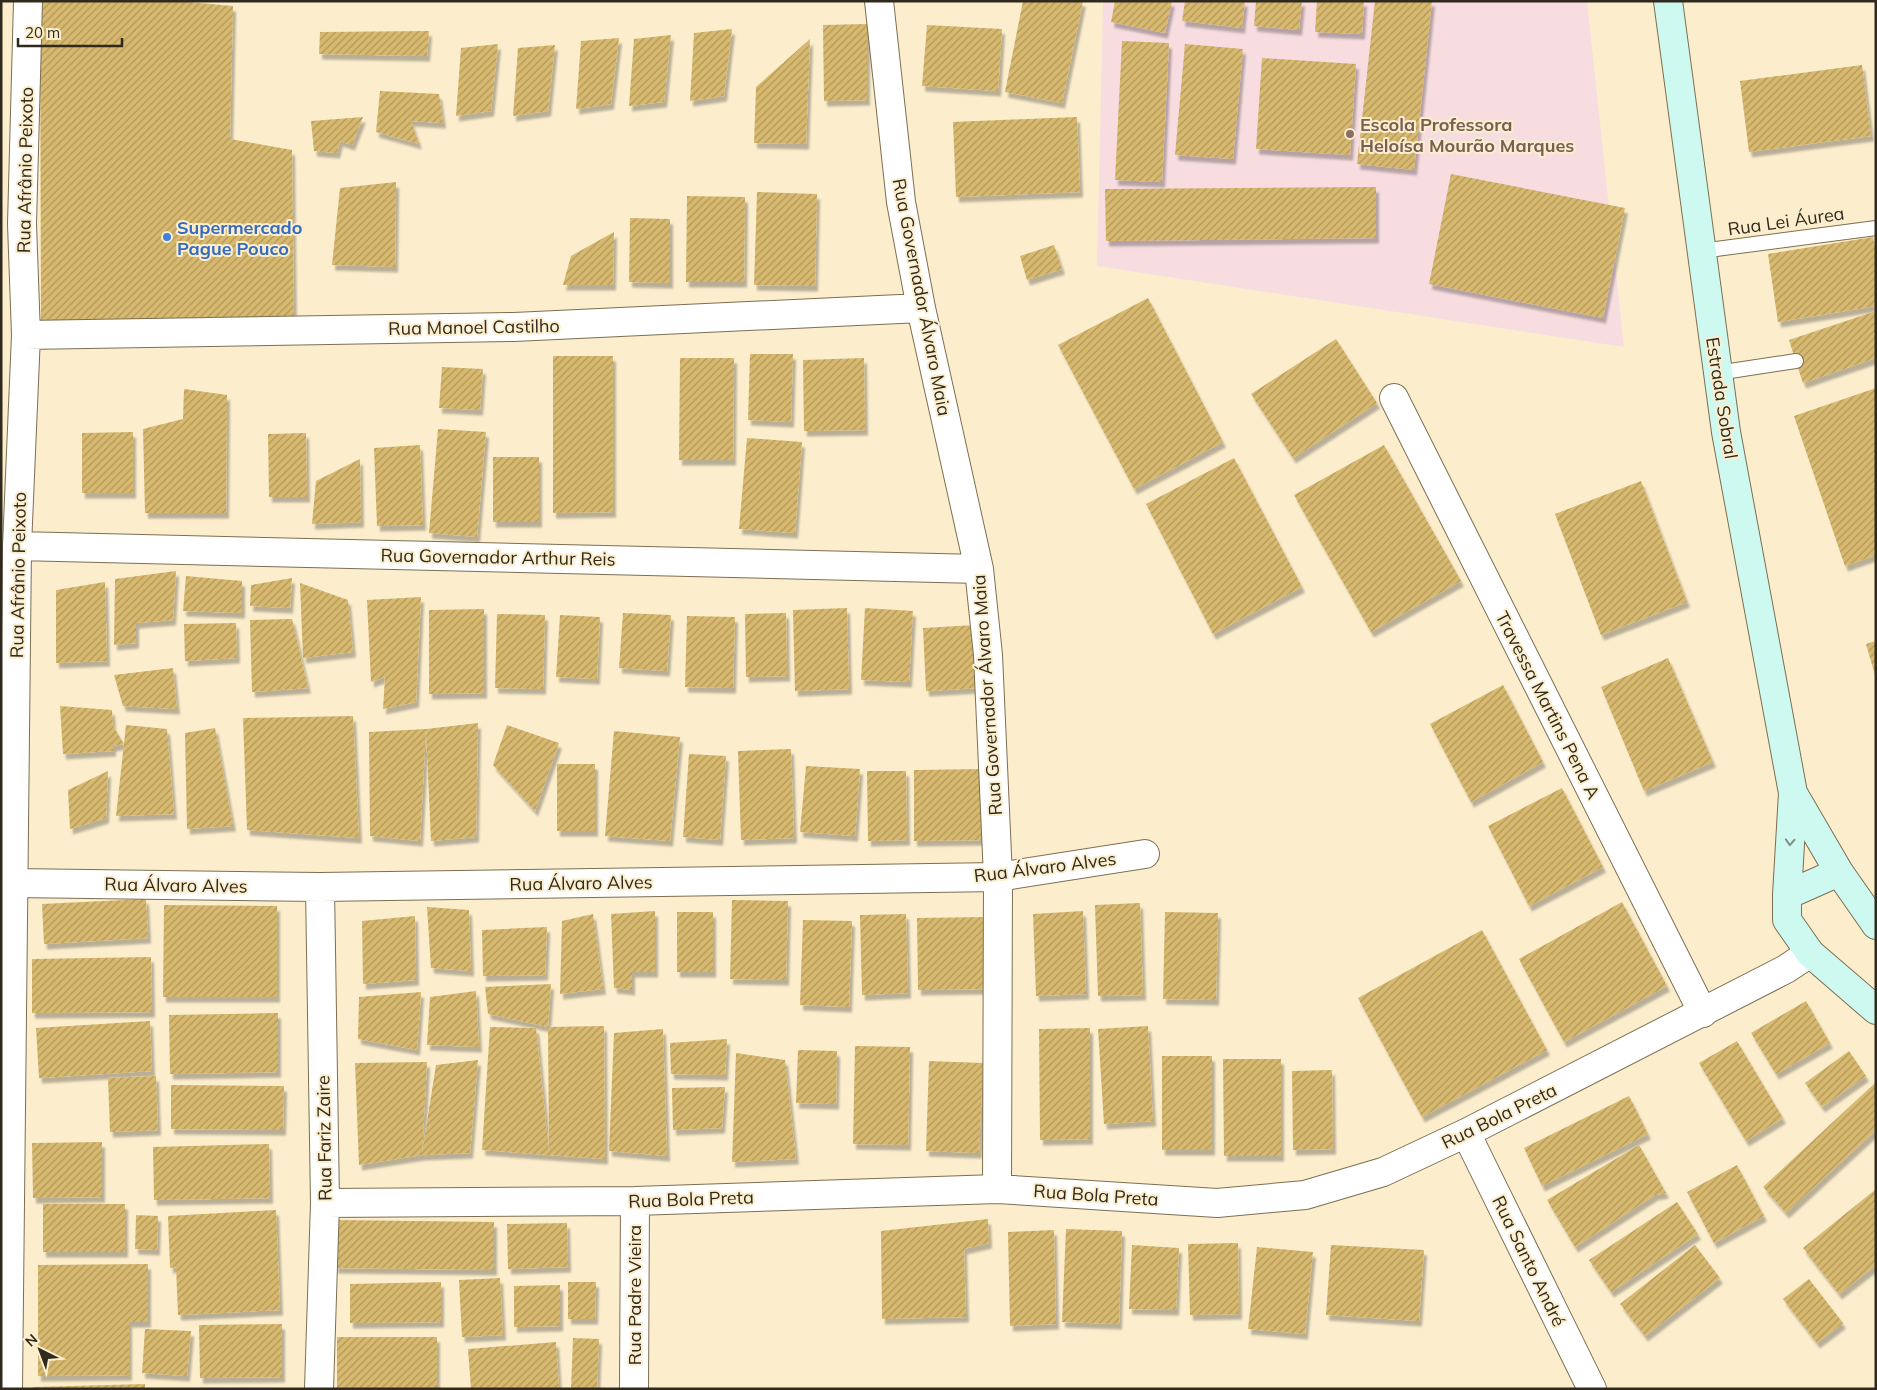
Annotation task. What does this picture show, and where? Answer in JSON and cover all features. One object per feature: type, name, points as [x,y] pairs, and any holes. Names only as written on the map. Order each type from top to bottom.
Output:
[{"type":"street","name":"Rua Afrânio Peixoto","points":[[8,1389],[6,1127],[14,883],[18,546],[26,335],[22,224],[28,1]]},
{"type":"street","name":"Rua Governador Álvaro Maia","points":[[879,1],[901,202],[921,308],[979,569],[988,655],[998,877],[997,1188]]},
{"type":"street","name":"Estrada Sobral","points":[[1668,1],[1717,373],[1793,793],[1787,920],[1810,953],[1870,998]]},
{"type":"street","name":"Rua Manoel Castilho","points":[[26,335],[514,327],[921,308]]},
{"type":"street","name":"Travessa Martins Pena A","points":[[1394,398],[1703,1013]]},
{"type":"street","name":"Rua Governador Arthur Reis","points":[[18,546],[979,569]]},
{"type":"street","name":"Estrada Sobral","points":[[1793,793],[1839,872],[1876,925]]},
{"type":"street","name":"Rua Álvaro Alves","points":[[14,883],[320,887],[998,877],[1145,854]]},
{"type":"street","points":[[1787,895],[1839,872]]},
{"type":"street","name":"Rua Fariz Zaire","points":[[319,1389],[325,1203],[320,887]]},
{"type":"street","name":"Rua Bola Preta","points":[[325,1203],[635,1201],[997,1188],[1217,1203],[1305,1195],[1382,1172],[1466,1133],[1703,1013],[1786,969],[1810,953]]},
{"type":"street","name":"Rua Santo André","points":[[1466,1133],[1592,1389]]},
{"type":"street","name":"Rua Padre Vieira","points":[[634,1389],[635,1201]]},
{"type":"lane","name":"Rua Lei Áurea","points":[[1701,251],[1876,228]]},
{"type":"lane","points":[[1717,373],[1796,362]]},
{"type":"shaded area","name":"Escola Professora Heloísa Mourão Marques","points":[[1103,1],[1587,1],[1624,347],[1097,266]]},
{"type":"building","name":"Supermercado Pague Pouco","points":[[40,1],[176,1],[233,6],[230,139],[292,150],[294,325],[41,323]]},
{"type":"building","points":[[1023,1],[1083,1],[1062,103],[1005,92]]},
{"type":"building","points":[[1115,1],[1172,1],[1165,33],[1111,22]]},
{"type":"building","points":[[1185,1],[1245,1],[1242,28],[1182,21]]},
{"type":"building","points":[[1256,1],[1302,1],[1299,30],[1254,26]]},
{"type":"building","points":[[1317,1],[1364,1],[1362,34],[1315,32]]},
{"type":"building","points":[[1375,1],[1432,1],[1414,170],[1357,164]]},
{"type":"building","points":[[867,24],[867,100],[824,101],[823,25]]},
{"type":"building","points":[[927,25],[1002,29],[998,91],[922,86]]},
{"type":"building","points":[[732,29],[724,96],[690,101],[694,33]]},
{"type":"building","points":[[429,31],[427,56],[319,54],[320,32]]},
{"type":"building","points":[[671,35],[664,102],[629,106],[634,39]]},
{"type":"building","points":[[619,38],[611,104],[576,109],[581,41]]},
{"type":"building","points":[[810,39],[806,144],[754,143],[756,87]]},
{"type":"building","points":[[1122,41],[1169,43],[1162,182],[1115,180]]},
{"type":"building","points":[[498,44],[491,111],[456,116],[461,48]]},
{"type":"building","points":[[1185,44],[1243,49],[1233,159],[1175,155]]},
{"type":"building","points":[[555,45],[548,111],[513,116],[518,48]]},
{"type":"building","points":[[1262,58],[1356,64],[1350,155],[1256,149]]},
{"type":"building","points":[[1862,65],[1871,136],[1749,152],[1740,81]]},
{"type":"building","points":[[380,91],[439,94],[443,123],[411,121],[419,144],[376,132]]},
{"type":"building","points":[[363,117],[352,145],[340,141],[337,153],[314,151],[311,121]]},
{"type":"building","points":[[1077,117],[1080,192],[956,197],[953,122]]},
{"type":"building","points":[[1451,174],[1625,208],[1603,318],[1429,284]]},
{"type":"building","points":[[396,182],[395,267],[332,265],[340,188]]},
{"type":"building","points":[[1376,187],[1376,238],[1106,241],[1105,189]]},
{"type":"building","points":[[757,192],[817,194],[815,286],[754,285]]},
{"type":"building","points":[[687,196],[745,197],[744,282],[686,282]]},
{"type":"building","points":[[630,218],[670,219],[670,283],[629,282]]},
{"type":"building","points":[[614,232],[613,285],[563,285],[571,256]]},
{"type":"building","points":[[1873,237],[1876,254],[1876,306],[1778,322],[1768,254]]},
{"type":"building","points":[[1054,245],[1062,269],[1027,280],[1020,256]]},
{"type":"building","points":[[1148,298],[1223,442],[1134,489],[1058,345]]},
{"type":"building","points":[[1876,311],[1876,358],[1803,383],[1789,340]]},
{"type":"building","points":[[1336,339],[1377,403],[1293,458],[1251,394]]},
{"type":"building","points":[[750,354],[793,354],[791,422],[748,420]]},
{"type":"building","points":[[553,356],[613,356],[613,512],[553,513]]},
{"type":"building","points":[[680,358],[734,358],[733,460],[679,460]]},
{"type":"building","points":[[864,358],[865,430],[804,431],[803,360]]},
{"type":"building","points":[[442,367],[483,369],[480,410],[439,408]]},
{"type":"building","points":[[1876,388],[1876,555],[1845,566],[1794,416]]},
{"type":"building","points":[[184,389],[227,395],[226,513],[145,513],[143,429],[183,419]]},
{"type":"building","points":[[438,429],[486,432],[477,537],[429,533]]},
{"type":"building","points":[[133,432],[133,493],[82,493],[82,433]]},
{"type":"building","points":[[306,433],[307,497],[269,497],[268,434]]},
{"type":"building","points":[[747,438],[802,442],[795,533],[739,529]]},
{"type":"building","points":[[420,445],[423,525],[377,526],[374,448]]},
{"type":"building","points":[[1384,445],[1461,581],[1371,632],[1294,495]]},
{"type":"building","points":[[493,457],[539,457],[539,522],[493,522]]},
{"type":"building","points":[[1234,458],[1302,587],[1213,634],[1146,504]]},
{"type":"building","points":[[360,459],[361,522],[312,524],[316,481]]},
{"type":"building","points":[[1641,481],[1687,602],[1601,635],[1555,514]]},
{"type":"building","points":[[176,571],[173,620],[136,623],[136,643],[114,645],[115,579]]},
{"type":"building","points":[[186,576],[242,581],[242,613],[183,611]]},
{"type":"building","points":[[292,578],[290,608],[250,606],[251,585]]},
{"type":"building","points":[[105,582],[107,661],[56,663],[56,590]]},
{"type":"building","points":[[300,583],[348,600],[353,652],[303,658]]},
{"type":"building","points":[[421,597],[416,702],[383,709],[385,677],[371,682],[367,600]]},
{"type":"building","points":[[847,608],[849,689],[795,691],[793,610]]},
{"type":"building","points":[[865,608],[913,611],[909,682],[861,680]]},
{"type":"building","points":[[484,609],[484,693],[429,694],[429,610]]},
{"type":"building","points":[[623,613],[671,615],[667,671],[619,668]]},
{"type":"building","points":[[786,613],[787,676],[746,677],[745,614]]},
{"type":"building","points":[[497,614],[545,615],[543,689],[495,688]]},
{"type":"building","points":[[560,615],[600,617],[597,679],[556,677]]},
{"type":"building","points":[[687,616],[735,617],[733,688],[685,687]]},
{"type":"building","points":[[292,619],[308,688],[252,692],[250,620]]},
{"type":"building","points":[[236,623],[237,658],[185,661],[184,624]]},
{"type":"building","points":[[975,625],[978,688],[926,691],[923,628]]},
{"type":"building","points":[[1876,641],[1876,675],[1875,675],[1866,644]]},
{"type":"building","points":[[1668,658],[1713,762],[1644,791],[1601,687]]},
{"type":"building","points":[[173,668],[177,709],[123,706],[114,675]]},
{"type":"building","points":[[1503,685],[1543,762],[1471,802],[1430,724]]},
{"type":"building","points":[[60,706],[112,710],[113,726],[124,744],[113,746],[113,751],[63,754]]},
{"type":"building","points":[[353,716],[359,838],[247,830],[243,718]]},
{"type":"building","points":[[478,723],[476,837],[431,841],[426,731],[420,841],[370,836],[369,732],[426,729]]},
{"type":"building","points":[[126,725],[167,729],[174,814],[116,816]]},
{"type":"building","points":[[507,725],[559,743],[535,811],[493,765]]},
{"type":"building","points":[[215,728],[233,826],[187,829],[185,733]]},
{"type":"building","points":[[614,731],[680,737],[670,841],[605,836]]},
{"type":"building","points":[[791,749],[794,838],[741,840],[738,751]]},
{"type":"building","points":[[689,754],[726,756],[720,840],[683,837]]},
{"type":"building","points":[[557,764],[595,764],[595,831],[557,831]]},
{"type":"building","points":[[806,766],[860,769],[855,836],[800,832]]},
{"type":"building","points":[[982,769],[982,840],[914,841],[914,770]]},
{"type":"building","points":[[108,771],[106,818],[70,829],[68,790]]},
{"type":"building","points":[[867,771],[906,771],[907,840],[868,841]]},
{"type":"building","points":[[1562,788],[1603,867],[1529,906],[1488,826]]},
{"type":"building","points":[[146,899],[148,938],[44,944],[42,904]]},
{"type":"building","points":[[732,900],[788,901],[786,980],[730,979]]},
{"type":"building","points":[[1622,902],[1667,986],[1564,1042],[1519,959]]},
{"type":"building","points":[[1140,903],[1143,995],[1098,996],[1095,905]]},
{"type":"building","points":[[164,905],[277,906],[277,997],[163,997]]},
{"type":"building","points":[[427,907],[469,910],[471,971],[431,968]]},
{"type":"building","points":[[655,911],[655,972],[632,972],[632,990],[614,988],[611,914]]},
{"type":"building","points":[[1083,911],[1086,994],[1036,996],[1033,914]]},
{"type":"building","points":[[677,912],[713,912],[713,972],[677,972]]},
{"type":"building","points":[[1165,912],[1218,913],[1216,1000],[1163,999]]},
{"type":"building","points":[[593,914],[603,989],[560,994],[562,921]]},
{"type":"building","points":[[906,914],[908,993],[862,995],[860,915]]},
{"type":"building","points":[[415,916],[416,980],[363,984],[362,921]]},
{"type":"building","points":[[985,917],[985,989],[918,990],[917,918]]},
{"type":"building","points":[[803,920],[852,921],[849,1007],[800,1005]]},
{"type":"building","points":[[547,927],[545,975],[483,976],[482,930]]},
{"type":"building","points":[[1482,930],[1547,1050],[1422,1117],[1358,998]]},
{"type":"building","points":[[151,957],[152,1012],[32,1013],[32,959]]},
{"type":"building","points":[[551,984],[548,1027],[488,1014],[485,987]]},
{"type":"building","points":[[476,991],[479,1047],[427,1045],[430,997]]},
{"type":"building","points":[[421,992],[417,1050],[358,1039],[359,997]]},
{"type":"building","points":[[1806,1001],[1830,1043],[1776,1074],[1751,1033]]},
{"type":"building","points":[[278,1013],[278,1072],[170,1074],[169,1015]]},
{"type":"building","points":[[150,1021],[152,1071],[39,1078],[36,1028]]},
{"type":"building","points":[[604,1026],[605,1159],[482,1150],[490,1027],[536,1028],[549,1152],[548,1027]]},
{"type":"building","points":[[1148,1026],[1153,1121],[1104,1124],[1098,1029]]},
{"type":"building","points":[[1090,1028],[1090,1139],[1040,1140],[1039,1029]]},
{"type":"building","points":[[663,1029],[667,1156],[609,1151],[614,1033]]},
{"type":"building","points":[[727,1039],[725,1075],[671,1074],[670,1043]]},
{"type":"building","points":[[1737,1041],[1783,1118],[1746,1141],[1699,1063]]},
{"type":"building","points":[[855,1046],[910,1047],[908,1145],[853,1144]]},
{"type":"building","points":[[798,1050],[837,1051],[836,1104],[796,1103]]},
{"type":"building","points":[[1849,1051],[1866,1076],[1822,1107],[1805,1083]]},
{"type":"building","points":[[736,1053],[785,1060],[796,1159],[732,1162]]},
{"type":"building","points":[[1162,1056],[1212,1056],[1212,1150],[1162,1150]]},
{"type":"building","points":[[1223,1059],[1281,1059],[1281,1156],[1224,1156]]},
{"type":"building","points":[[478,1060],[470,1153],[422,1155],[359,1165],[355,1063],[427,1062],[422,1153],[436,1065]]},
{"type":"building","points":[[929,1061],[983,1063],[979,1153],[926,1151]]},
{"type":"building","points":[[1332,1070],[1333,1149],[1293,1150],[1292,1071]]},
{"type":"building","points":[[156,1076],[158,1130],[110,1132],[108,1078]]},
{"type":"building","points":[[1876,1082],[1876,1130],[1786,1213],[1763,1187]]},
{"type":"building","points":[[171,1085],[284,1086],[283,1130],[171,1129]]},
{"type":"building","points":[[725,1087],[722,1128],[673,1130],[672,1088]]},
{"type":"building","points":[[1629,1096],[1648,1134],[1542,1186],[1524,1148]]},
{"type":"building","points":[[102,1142],[102,1197],[33,1198],[32,1143]]},
{"type":"building","points":[[269,1144],[270,1198],[154,1200],[153,1147]]},
{"type":"building","points":[[1639,1145],[1666,1193],[1655,1195],[1575,1247],[1547,1200]]},
{"type":"building","points":[[1737,1165],[1764,1216],[1714,1243],[1687,1192]]},
{"type":"building","points":[[1876,1189],[1876,1265],[1839,1294],[1803,1248]]},
{"type":"building","points":[[1677,1202],[1698,1234],[1611,1292],[1589,1260]]},
{"type":"building","points":[[43,1204],[125,1204],[125,1252],[43,1252]]},
{"type":"building","points":[[276,1210],[280,1310],[178,1315],[176,1267],[170,1268],[168,1216]]},
{"type":"building","points":[[136,1215],[158,1216],[157,1250],[135,1249]]},
{"type":"building","points":[[988,1219],[989,1243],[964,1249],[966,1317],[882,1319],[881,1231]]},
{"type":"building","points":[[337,1220],[494,1222],[494,1270],[335,1268]]},
{"type":"building","points":[[567,1223],[568,1267],[508,1269],[507,1224]]},
{"type":"building","points":[[1066,1229],[1122,1231],[1119,1324],[1062,1322]]},
{"type":"building","points":[[1054,1230],[1056,1324],[1010,1326],[1008,1232]]},
{"type":"building","points":[[1238,1243],[1239,1314],[1190,1315],[1188,1244]]},
{"type":"building","points":[[1132,1245],[1179,1248],[1176,1310],[1129,1309]]},
{"type":"building","points":[[1331,1245],[1424,1250],[1419,1321],[1326,1315]]},
{"type":"building","points":[[1695,1245],[1720,1278],[1645,1336],[1620,1304]]},
{"type":"building","points":[[1257,1247],[1313,1252],[1305,1334],[1248,1329]]},
{"type":"building","points":[[148,1264],[148,1322],[129,1322],[129,1375],[38,1376],[38,1265]]},
{"type":"building","points":[[500,1278],[503,1335],[462,1337],[459,1280]]},
{"type":"building","points":[[1809,1279],[1843,1323],[1817,1343],[1783,1299]]},
{"type":"building","points":[[441,1282],[441,1322],[350,1323],[350,1284]]},
{"type":"building","points":[[568,1282],[596,1282],[595,1319],[568,1319]]},
{"type":"building","points":[[560,1285],[560,1326],[514,1327],[514,1286]]},
{"type":"building","points":[[282,1324],[282,1377],[200,1378],[199,1325]]},
{"type":"building","points":[[145,1329],[191,1331],[187,1376],[142,1373]]},
{"type":"building","points":[[337,1337],[437,1337],[437,1389],[337,1389]]},
{"type":"building","points":[[573,1338],[599,1339],[597,1389],[571,1389]]},
{"type":"building","points":[[556,1342],[559,1389],[471,1389],[468,1349]]},
{"type":"building","points":[[145,1384],[145,1389],[33,1389],[33,1387]]},
{"type":"place","name":"Escola Professora Heloísa Mourão Marques","points":[[1350,134]]},
{"type":"place","name":"Supermercado Pague Pouco","points":[[167,237]]}]
